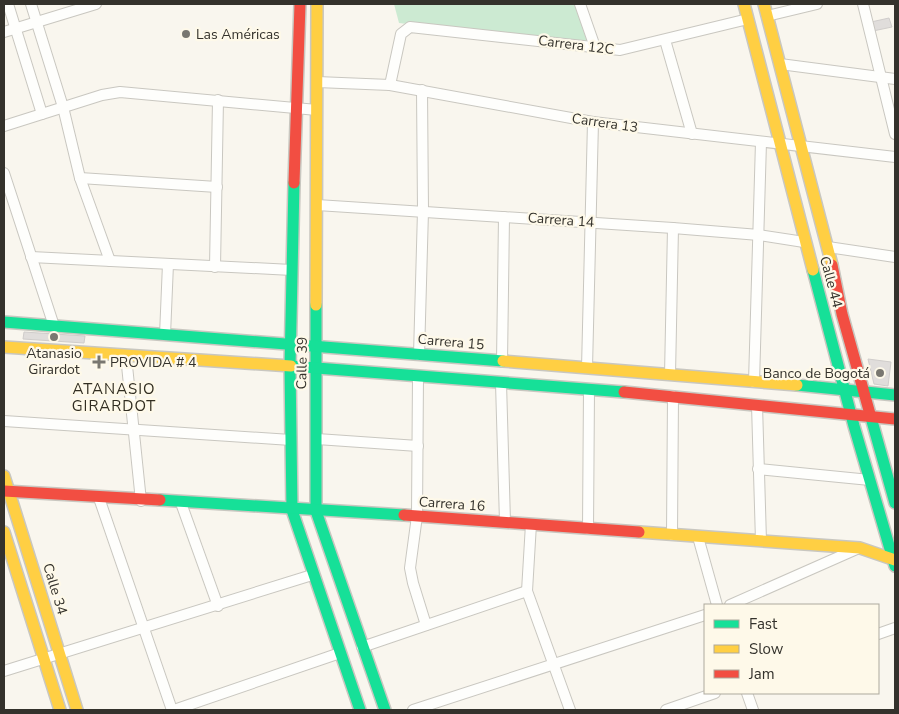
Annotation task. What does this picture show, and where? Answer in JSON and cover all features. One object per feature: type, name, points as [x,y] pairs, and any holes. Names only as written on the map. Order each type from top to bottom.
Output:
[{"type":"main road","name":"Calle 39","points":[[300,4],[295,108],[290,366],[292,510],[312,575],[360,710]]},
{"type":"main road","name":"Calle 39","points":[[317,4],[316,511],[385,710]]},
{"type":"main road","name":"Calle 44","points":[[744,4],[781,144],[804,242],[894,562]]},
{"type":"main road","name":"Calle 44","points":[[764,4],[828,247],[842,314],[894,490],[895,503]]},
{"type":"main road","name":"Carrera 15","points":[[4,322],[895,394]]},
{"type":"main road","points":[[4,348],[290,366],[673,396],[895,419]]},
{"type":"main road","name":"Calle 34","points":[[4,476],[6,491],[77,710]]},
{"type":"main road","name":"Carrera 16","points":[[6,491],[181,504],[417,516],[860,548],[894,562]]},
{"type":"main road","points":[[4,532],[60,710]]},
{"type":"street","points":[[8,4],[42,114]]},
{"type":"street","points":[[30,4],[63,107],[80,178],[110,261]]},
{"type":"street","points":[[4,32],[96,4]]},
{"type":"street","points":[[580,4],[595,47]]},
{"type":"street","points":[[768,16],[817,4]]},
{"type":"street","points":[[863,4],[895,134]]},
{"type":"street","name":"Carrera 12C","points":[[390,85],[402,32],[414,26],[620,50],[748,19]]},
{"type":"street","points":[[665,40],[692,134]]},
{"type":"street","points":[[780,64],[895,79]]},
{"type":"street","name":"Carrera 13","points":[[317,82],[390,85],[593,122],[895,157]]},
{"type":"street","points":[[419,355],[422,90]]},
{"type":"street","points":[[4,126],[102,95],[120,92],[317,110]]},
{"type":"street","points":[[215,266],[218,100]]},
{"type":"street","points":[[587,368],[589,222],[593,122]]},
{"type":"street","points":[[754,382],[761,142]]},
{"type":"street","points":[[4,173],[54,326]]},
{"type":"street","points":[[80,178],[217,187]]},
{"type":"street","name":"Carrera 14","points":[[317,205],[673,228],[759,235],[804,242]]},
{"type":"street","points":[[502,362],[504,217]]},
{"type":"street","points":[[670,375],[673,228]]},
{"type":"street","points":[[828,247],[895,257]]},
{"type":"street","points":[[31,256],[292,270]]},
{"type":"street","points":[[165,335],[168,264]]},
{"type":"street","points":[[126,356],[141,501]]},
{"type":"street","points":[[418,376],[417,516],[410,568],[426,625]]},
{"type":"street","points":[[502,383],[505,522]]},
{"type":"street","points":[[588,529],[589,390]]},
{"type":"street","points":[[672,535],[673,396]]},
{"type":"street","points":[[757,405],[761,541]]},
{"type":"street","points":[[4,421],[291,440]]},
{"type":"street","points":[[317,439],[418,446]]},
{"type":"street","points":[[758,469],[870,480]]},
{"type":"street","points":[[99,498],[143,629],[173,710],[340,653]]},
{"type":"street","points":[[181,504],[218,606]]},
{"type":"street","points":[[531,524],[527,590],[570,710]]},
{"type":"street","points":[[698,536],[716,604]]},
{"type":"street","points":[[732,604],[860,548]]},
{"type":"street","points":[[4,671],[218,606],[312,575]]},
{"type":"street","points":[[362,646],[527,590]]},
{"type":"street","points":[[413,710],[704,615]]},
{"type":"street","points":[[879,634],[895,628]]},
{"type":"street","points":[[666,710],[712,694]]},
{"type":"street","points":[[746,694],[753,710]]},
{"type":"green space","points":[[394,4],[581,4],[595,47],[399,23]]},
{"type":"building","points":[[889,18],[892,27],[873,31],[871,22]]},
{"type":"building","name":"Atanasio Girardot","points":[[24,332],[85,336],[84,343],[23,339]]},
{"type":"building","name":"Banco de Bogotá","points":[[868,359],[891,362],[888,386],[874,384]]},
{"type":"traffic: fast","points":[[294,183],[290,366],[292,510],[360,710]]},
{"type":"traffic: fast","points":[[813,270],[854,426],[895,566]]},
{"type":"traffic: fast","points":[[316,305],[316,511],[385,710]]},
{"type":"traffic: fast","points":[[4,322],[503,361]]},
{"type":"traffic: fast","points":[[291,366],[624,392]]},
{"type":"traffic: fast","points":[[797,385],[895,395]]},
{"type":"traffic: fast","points":[[870,414],[895,503]]},
{"type":"traffic: fast","points":[[160,500],[404,515]]},
{"type":"traffic: slow","points":[[316,305],[317,4]]},
{"type":"traffic: slow","points":[[744,4],[813,270]]},
{"type":"traffic: slow","points":[[764,4],[832,265]]},
{"type":"traffic: slow","points":[[4,347],[291,366]]},
{"type":"traffic: slow","points":[[503,361],[797,385]]},
{"type":"traffic: slow","points":[[4,476],[77,710]]},
{"type":"traffic: slow","points":[[4,532],[60,710]]},
{"type":"traffic: slow","points":[[639,532],[860,548],[895,560]]},
{"type":"traffic: jam","points":[[294,183],[300,4]]},
{"type":"traffic: jam","points":[[832,265],[842,314],[870,414]]},
{"type":"traffic: jam","points":[[624,392],[895,419]]},
{"type":"traffic: jam","points":[[4,491],[160,500]]},
{"type":"traffic: jam","points":[[404,515],[639,532]]},
{"type":"place","name":"Las Américas","points":[[186,34]]},
{"type":"place","name":"Atanasio Girardot","points":[[54,337]]},
{"type":"place","name":"PROVIDA # 4","points":[[99,362]]},
{"type":"place","name":"Banco de Bogotá","points":[[880,373]]},
{"type":"district","name":"ATANASIO GIRARDOT","points":[[114,398]]}]
